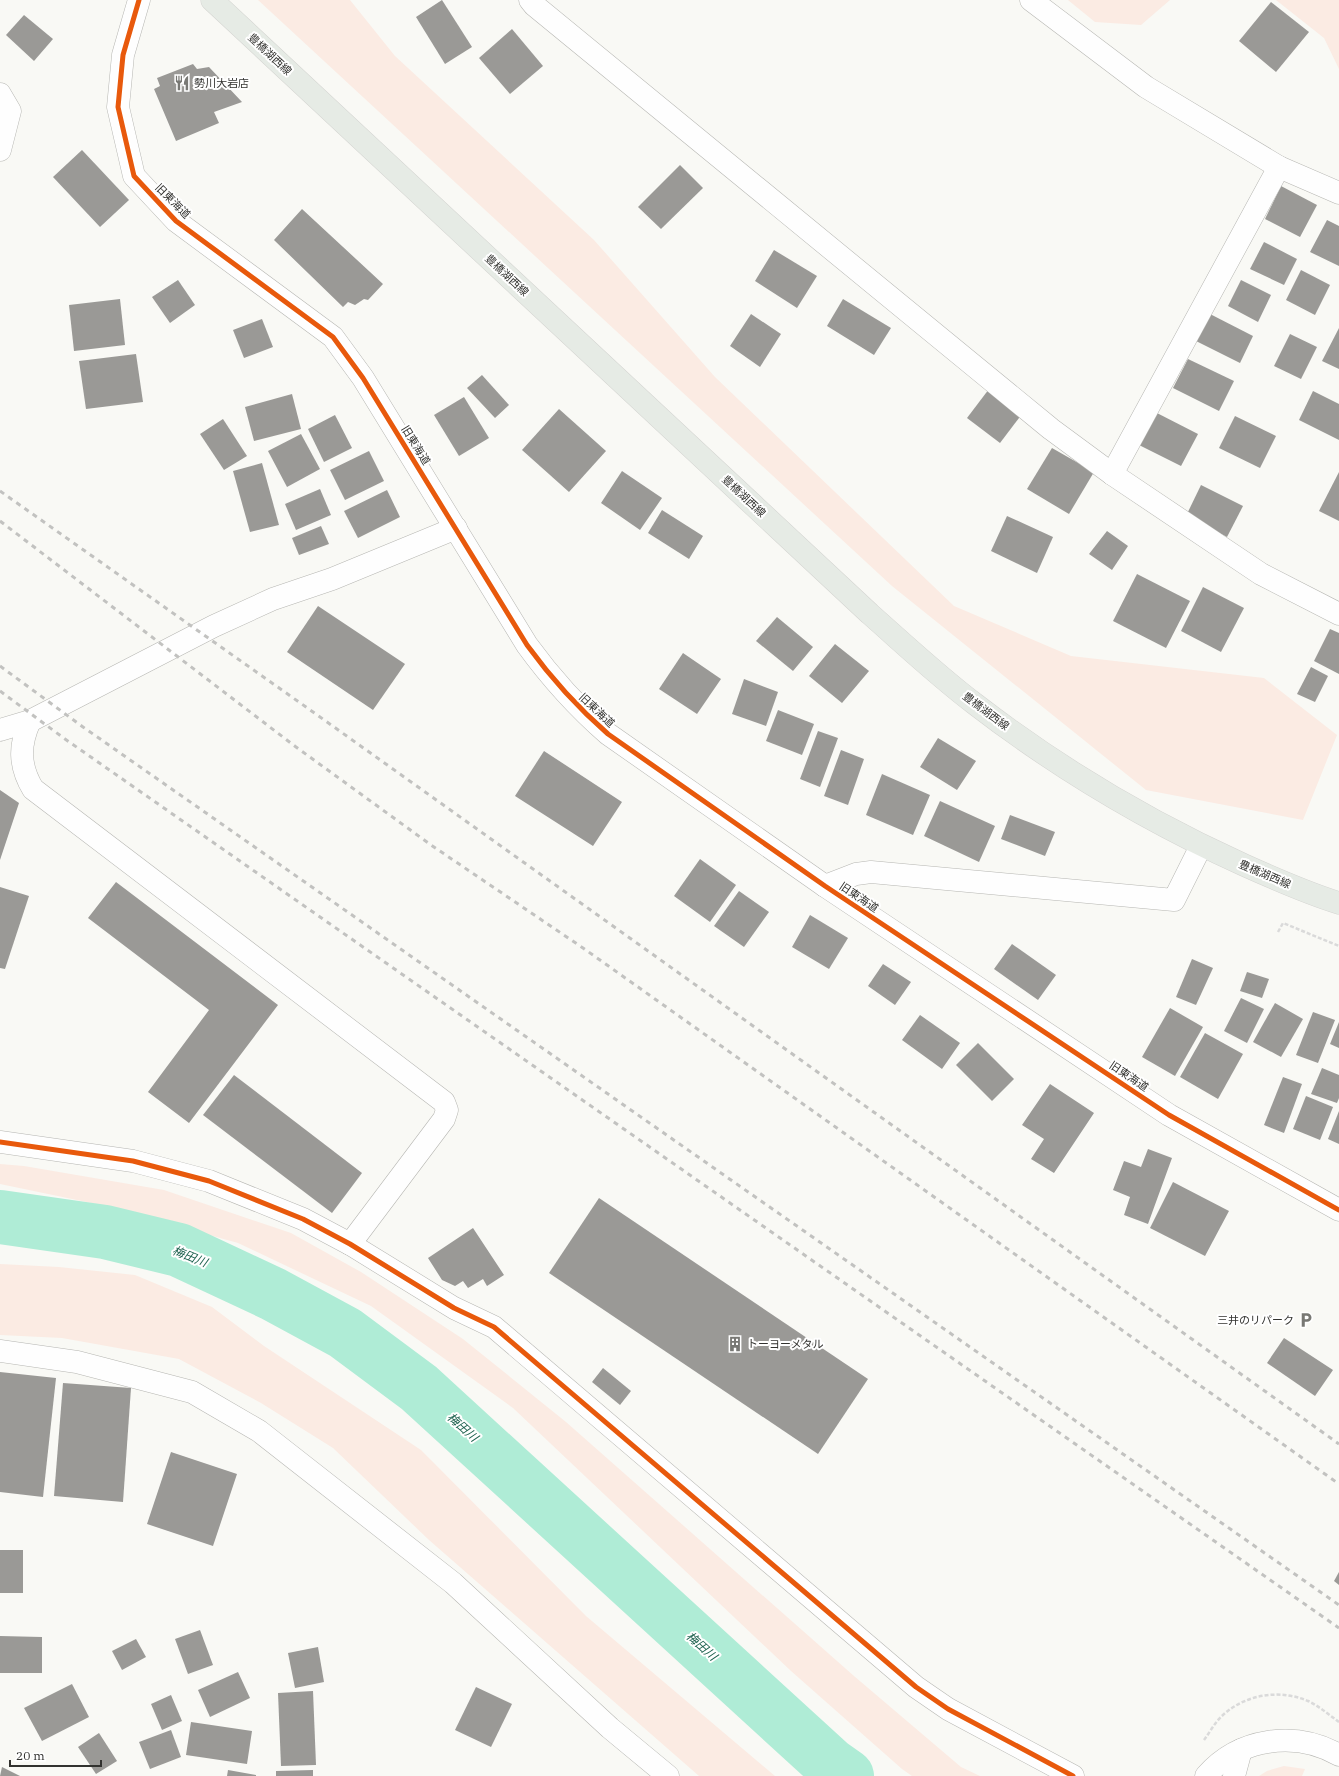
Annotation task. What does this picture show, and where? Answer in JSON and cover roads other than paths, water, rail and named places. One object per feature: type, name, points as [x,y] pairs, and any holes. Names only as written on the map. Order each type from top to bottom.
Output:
[{"type":"main road","name":"豊橋湖西線","points":[[212,0],[870,614],[974,704],[1084,779],[1142,814],[1201,846],[1266,875],[1339,903]]},
{"type":"street","name":"旧東海道","points":[[139,0],[124,55],[118,107],[134,176],[176,221],[333,337],[363,378],[531,651],[564,692],[585,714],[608,734],[825,886],[1169,1115],[1339,1210]]},
{"type":"street","points":[[530,0],[534,5],[956,353],[1051,429],[1112,474],[1261,574],[1339,614]]},
{"type":"street","points":[[1031,0],[1146,87],[1279,167],[1339,193]]},
{"type":"street","points":[[0,94],[10,111],[0,150]]},
{"type":"street","points":[[1112,474],[1279,167]]},
{"type":"street","points":[[0,730],[30,721],[214,626],[274,599],[332,579],[456,528]]},
{"type":"street","points":[[30,721],[22,743],[21,756],[23,767],[32,789],[444,1102],[447,1110],[444,1119],[350,1244]]},
{"type":"street","points":[[825,886],[856,874],[871,872],[1174,900],[1201,846]]},
{"type":"street","points":[[0,1142],[40,1146],[133,1161],[209,1181],[303,1219],[350,1244],[454,1308],[494,1327],[752,1545],[916,1687],[948,1709],[1073,1776]]},
{"type":"street","points":[[0,1351],[78,1362],[192,1392],[259,1431],[453,1582],[610,1728],[668,1776]]},
{"type":"street","points":[[1206,1776],[1222,1760],[1241,1750],[1264,1742],[1289,1740],[1319,1745],[1339,1755]]},
{"type":"street","points":[[1234,1776],[1241,1750]]},
{"type":"waterway","name":"梅田川","points":[[0,1217],[105,1232],[179,1250],[273,1294],[345,1333],[419,1388],[830,1764],[847,1776]]},
{"type":"railway","points":[[0,491],[306,707],[1339,1444]]},
{"type":"railway","points":[[0,521],[296,747],[431,845],[583,948],[1339,1484]]},
{"type":"railway","points":[[0,666],[83,727],[1339,1605]]},
{"type":"railway","points":[[0,691],[65,739],[1339,1628]]},
{"type":"place","name":"勢川大岩店","points":[[182,83]]},
{"type":"place","name":"三井のリパーク","points":[[1306,1320]]},
{"type":"place","name":"トーヨーメタル","points":[[735,1344]]}]
